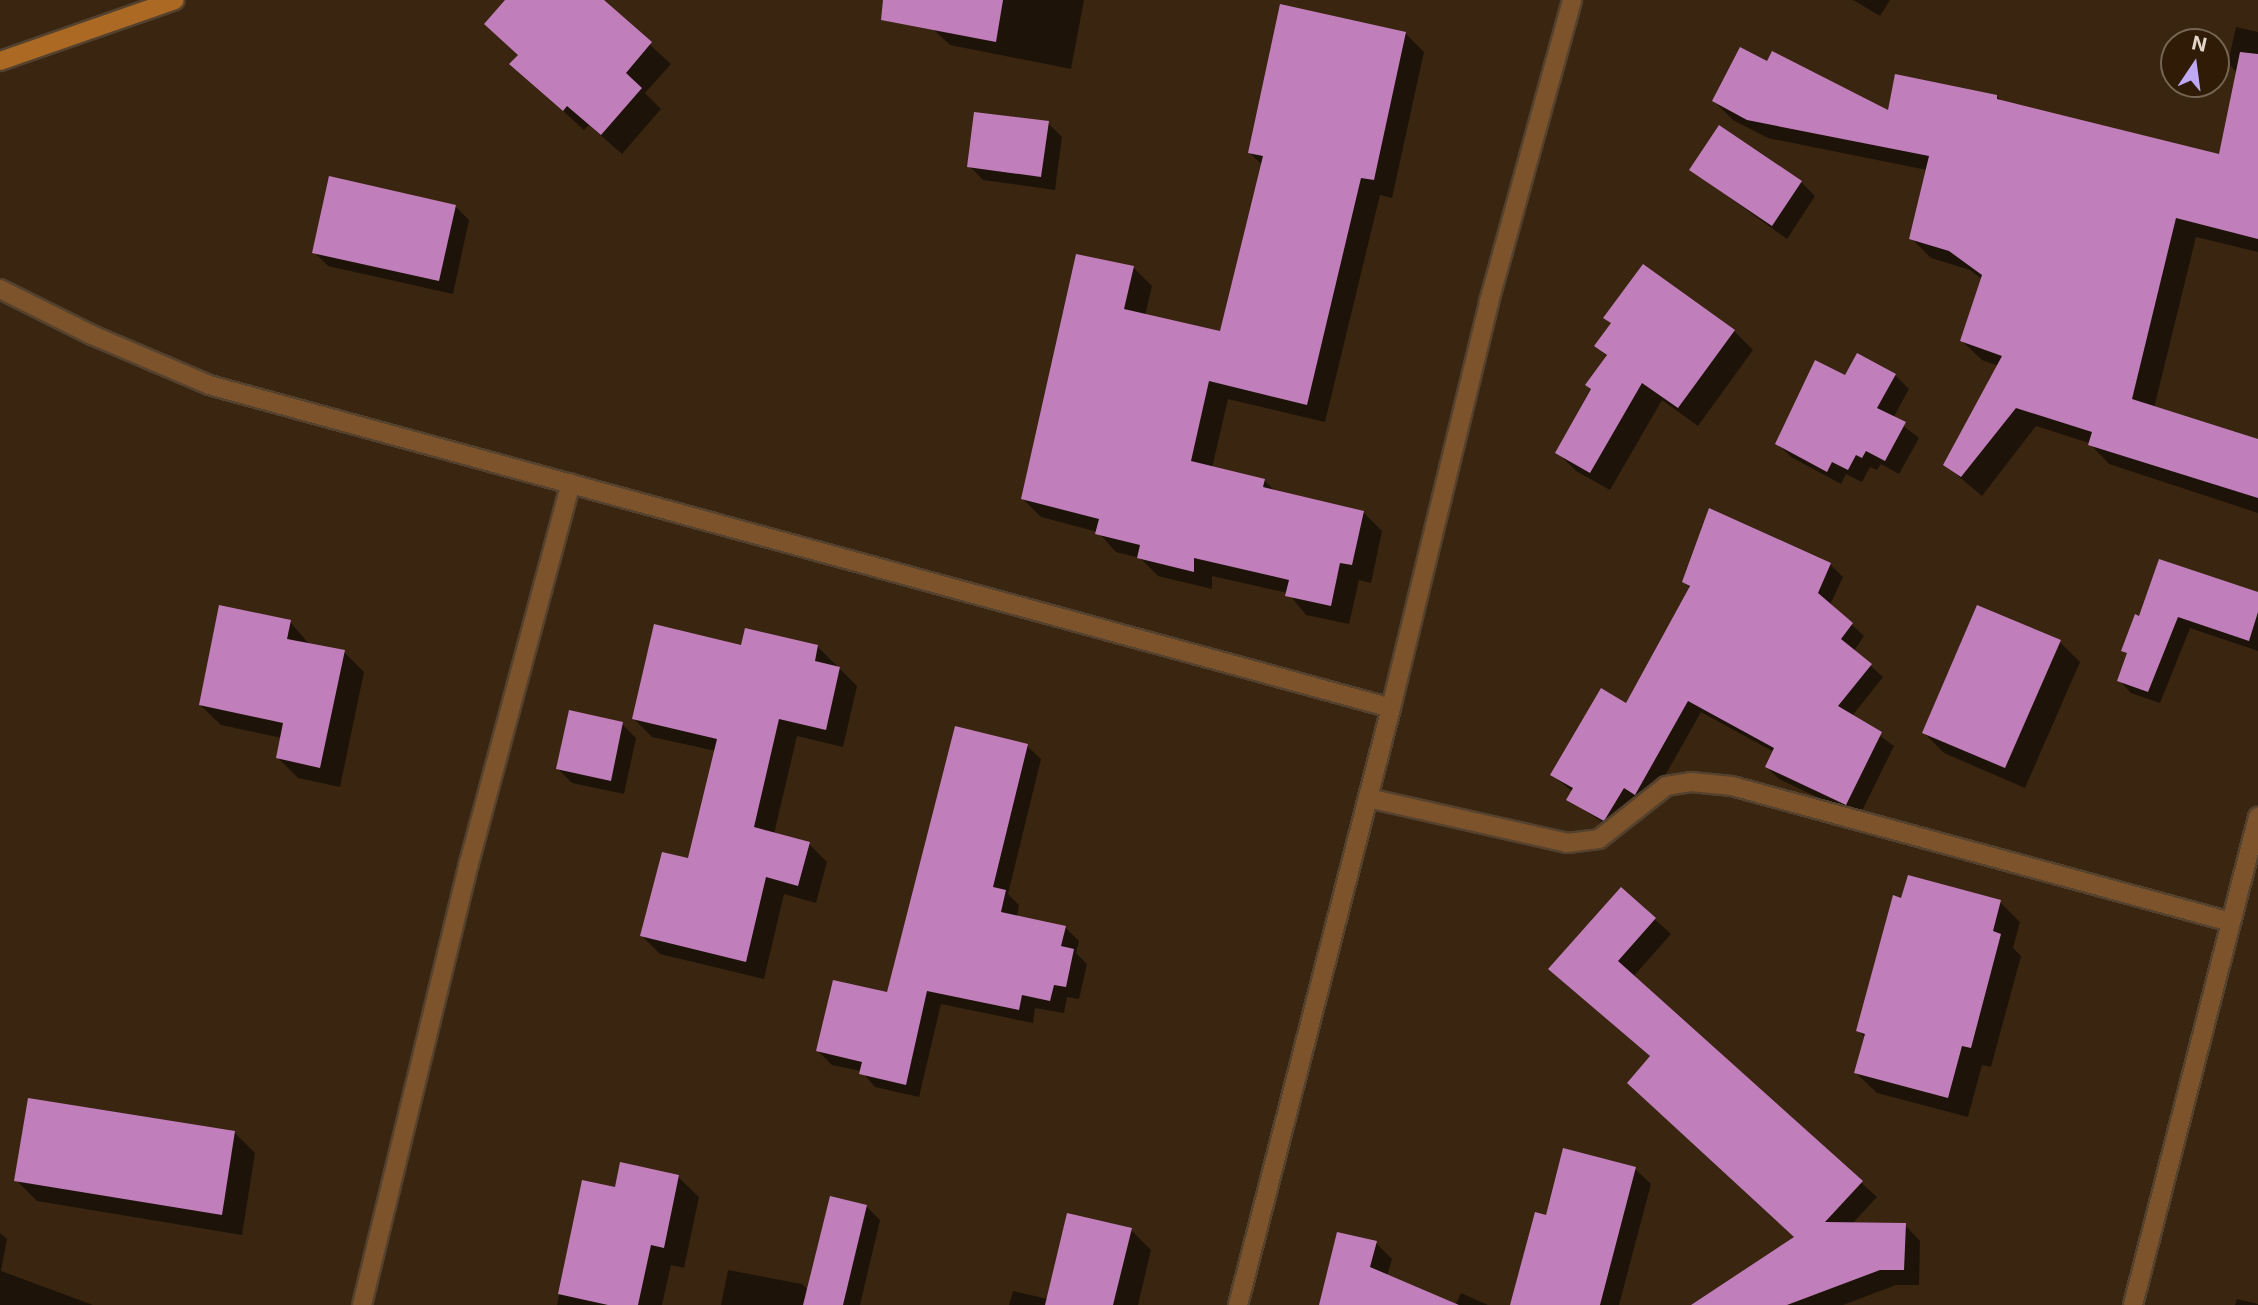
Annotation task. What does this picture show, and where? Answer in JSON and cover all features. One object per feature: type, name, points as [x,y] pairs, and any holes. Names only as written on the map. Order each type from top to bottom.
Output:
[{"type":"street","points":[[0,61],[175,0]]},
{"type":"street","points":[[1238,1305],[1391,708],[1489,302],[1572,0]]},
{"type":"street","points":[[0,289],[92,335],[209,385],[1391,708]]},
{"type":"street","points":[[362,1305],[469,863],[571,483]]},
{"type":"street","points":[[1368,798],[1567,843],[1599,839],[1666,786],[1691,782],[1732,786],[2231,922]]},
{"type":"street","points":[[2133,1305],[2258,817]]},
{"type":"building","points":[[505,0],[604,0],[652,42],[626,73],[642,88],[601,135],[567,106],[563,111],[509,64],[518,55],[484,24]]},
{"type":"building","points":[[883,0],[1003,0],[996,42],[881,20]]},
{"type":"building","points":[[1280,4],[1406,32],[1374,180],[1361,178],[1307,405],[1209,381],[1191,461],[1265,479],[1263,487],[1364,511],[1352,565],[1340,563],[1331,606],[1285,596],[1289,580],[1194,558],[1194,572],[1137,558],[1140,545],[1095,534],[1099,519],[1021,499],[1076,254],[1134,266],[1124,309],[1220,331],[1263,156],[1248,153]]},
{"type":"building","points":[[1740,47],[1767,61],[1772,51],[1888,110],[1895,74],[1997,95],[1997,99],[2219,154],[2240,52],[2258,54],[2258,239],[2176,218],[2132,399],[2258,439],[2258,498],[2088,445],[2092,432],[2016,408],[1961,477],[1943,465],[2002,356],[1960,341],[1982,275],[1949,251],[1909,239],[1929,156],[1747,120],[1712,101]]},
{"type":"building","points":[[974,112],[1049,121],[1041,177],[967,167]]},
{"type":"building","points":[[1719,125],[1802,181],[1772,226],[1689,170]]},
{"type":"building","points":[[329,176],[456,205],[439,281],[312,253]]},
{"type":"building","points":[[1643,264],[1735,330],[1678,408],[1642,383],[1590,473],[1555,453],[1591,389],[1585,385],[1607,355],[1594,346],[1611,323],[1603,318]]},
{"type":"building","points":[[1857,353],[1896,374],[1877,408],[1906,422],[1885,461],[1866,451],[1862,458],[1856,455],[1848,470],[1832,462],[1827,472],[1775,444],[1815,360],[1845,375]]},
{"type":"building","points":[[1709,508],[1831,563],[1818,593],[1853,623],[1841,639],[1872,664],[1838,706],[1882,732],[1846,805],[1765,767],[1774,748],[1688,701],[1635,795],[1624,788],[1604,821],[1566,800],[1573,788],[1550,775],[1601,688],[1626,703],[1690,586],[1682,582]]},
{"type":"building","points":[[2159,559],[2258,592],[2258,612],[2249,641],[2178,617],[2148,692],[2117,681],[2127,653],[2121,651],[2135,614],[2139,616]]},
{"type":"building","points":[[219,605],[291,620],[287,639],[345,650],[320,768],[276,758],[283,723],[199,705]]},
{"type":"building","points":[[1977,605],[2061,640],[2005,768],[1922,733]]},
{"type":"building","points":[[654,624],[741,645],[745,628],[818,645],[815,661],[840,667],[826,730],[779,719],[754,827],[810,842],[798,886],[766,877],[746,962],[640,936],[662,852],[688,858],[717,739],[632,719]]},
{"type":"building","points":[[569,710],[623,722],[611,781],[556,769]]},
{"type":"building","points":[[955,726],[1028,744],[993,887],[1006,890],[1001,912],[1066,926],[1061,946],[1074,949],[1066,987],[1054,985],[1050,1001],[1022,995],[1019,1010],[927,991],[906,1085],[859,1074],[862,1062],[816,1051],[833,980],[887,992]]},
{"type":"building","points":[[1908,875],[2001,900],[1993,931],[2001,934],[1971,1048],[1962,1046],[1948,1098],[1854,1073],[1865,1034],[1856,1031],[1893,895],[1901,898]]},
{"type":"building","points":[[1621,887],[1656,918],[1618,961],[1863,1181],[1825,1222],[1906,1223],[1904,1270],[1880,1270],[1787,1305],[1691,1305],[1794,1237],[1627,1083],[1650,1056],[1548,969]]},
{"type":"building","points":[[28,1098],[235,1131],[222,1215],[14,1181]]},
{"type":"building","points":[[1563,1148],[1636,1167],[1600,1305],[1510,1305],[1535,1212],[1546,1215]]},
{"type":"building","points":[[620,1162],[679,1175],[664,1248],[651,1245],[638,1305],[608,1305],[558,1294],[582,1180],[615,1187]]},
{"type":"building","points":[[830,1196],[867,1205],[843,1305],[803,1305]]},
{"type":"building","points":[[1067,1213],[1132,1228],[1113,1305],[1045,1305]]},
{"type":"building","points":[[1337,1232],[1377,1241],[1370,1267],[1459,1305],[1319,1305]]}]
